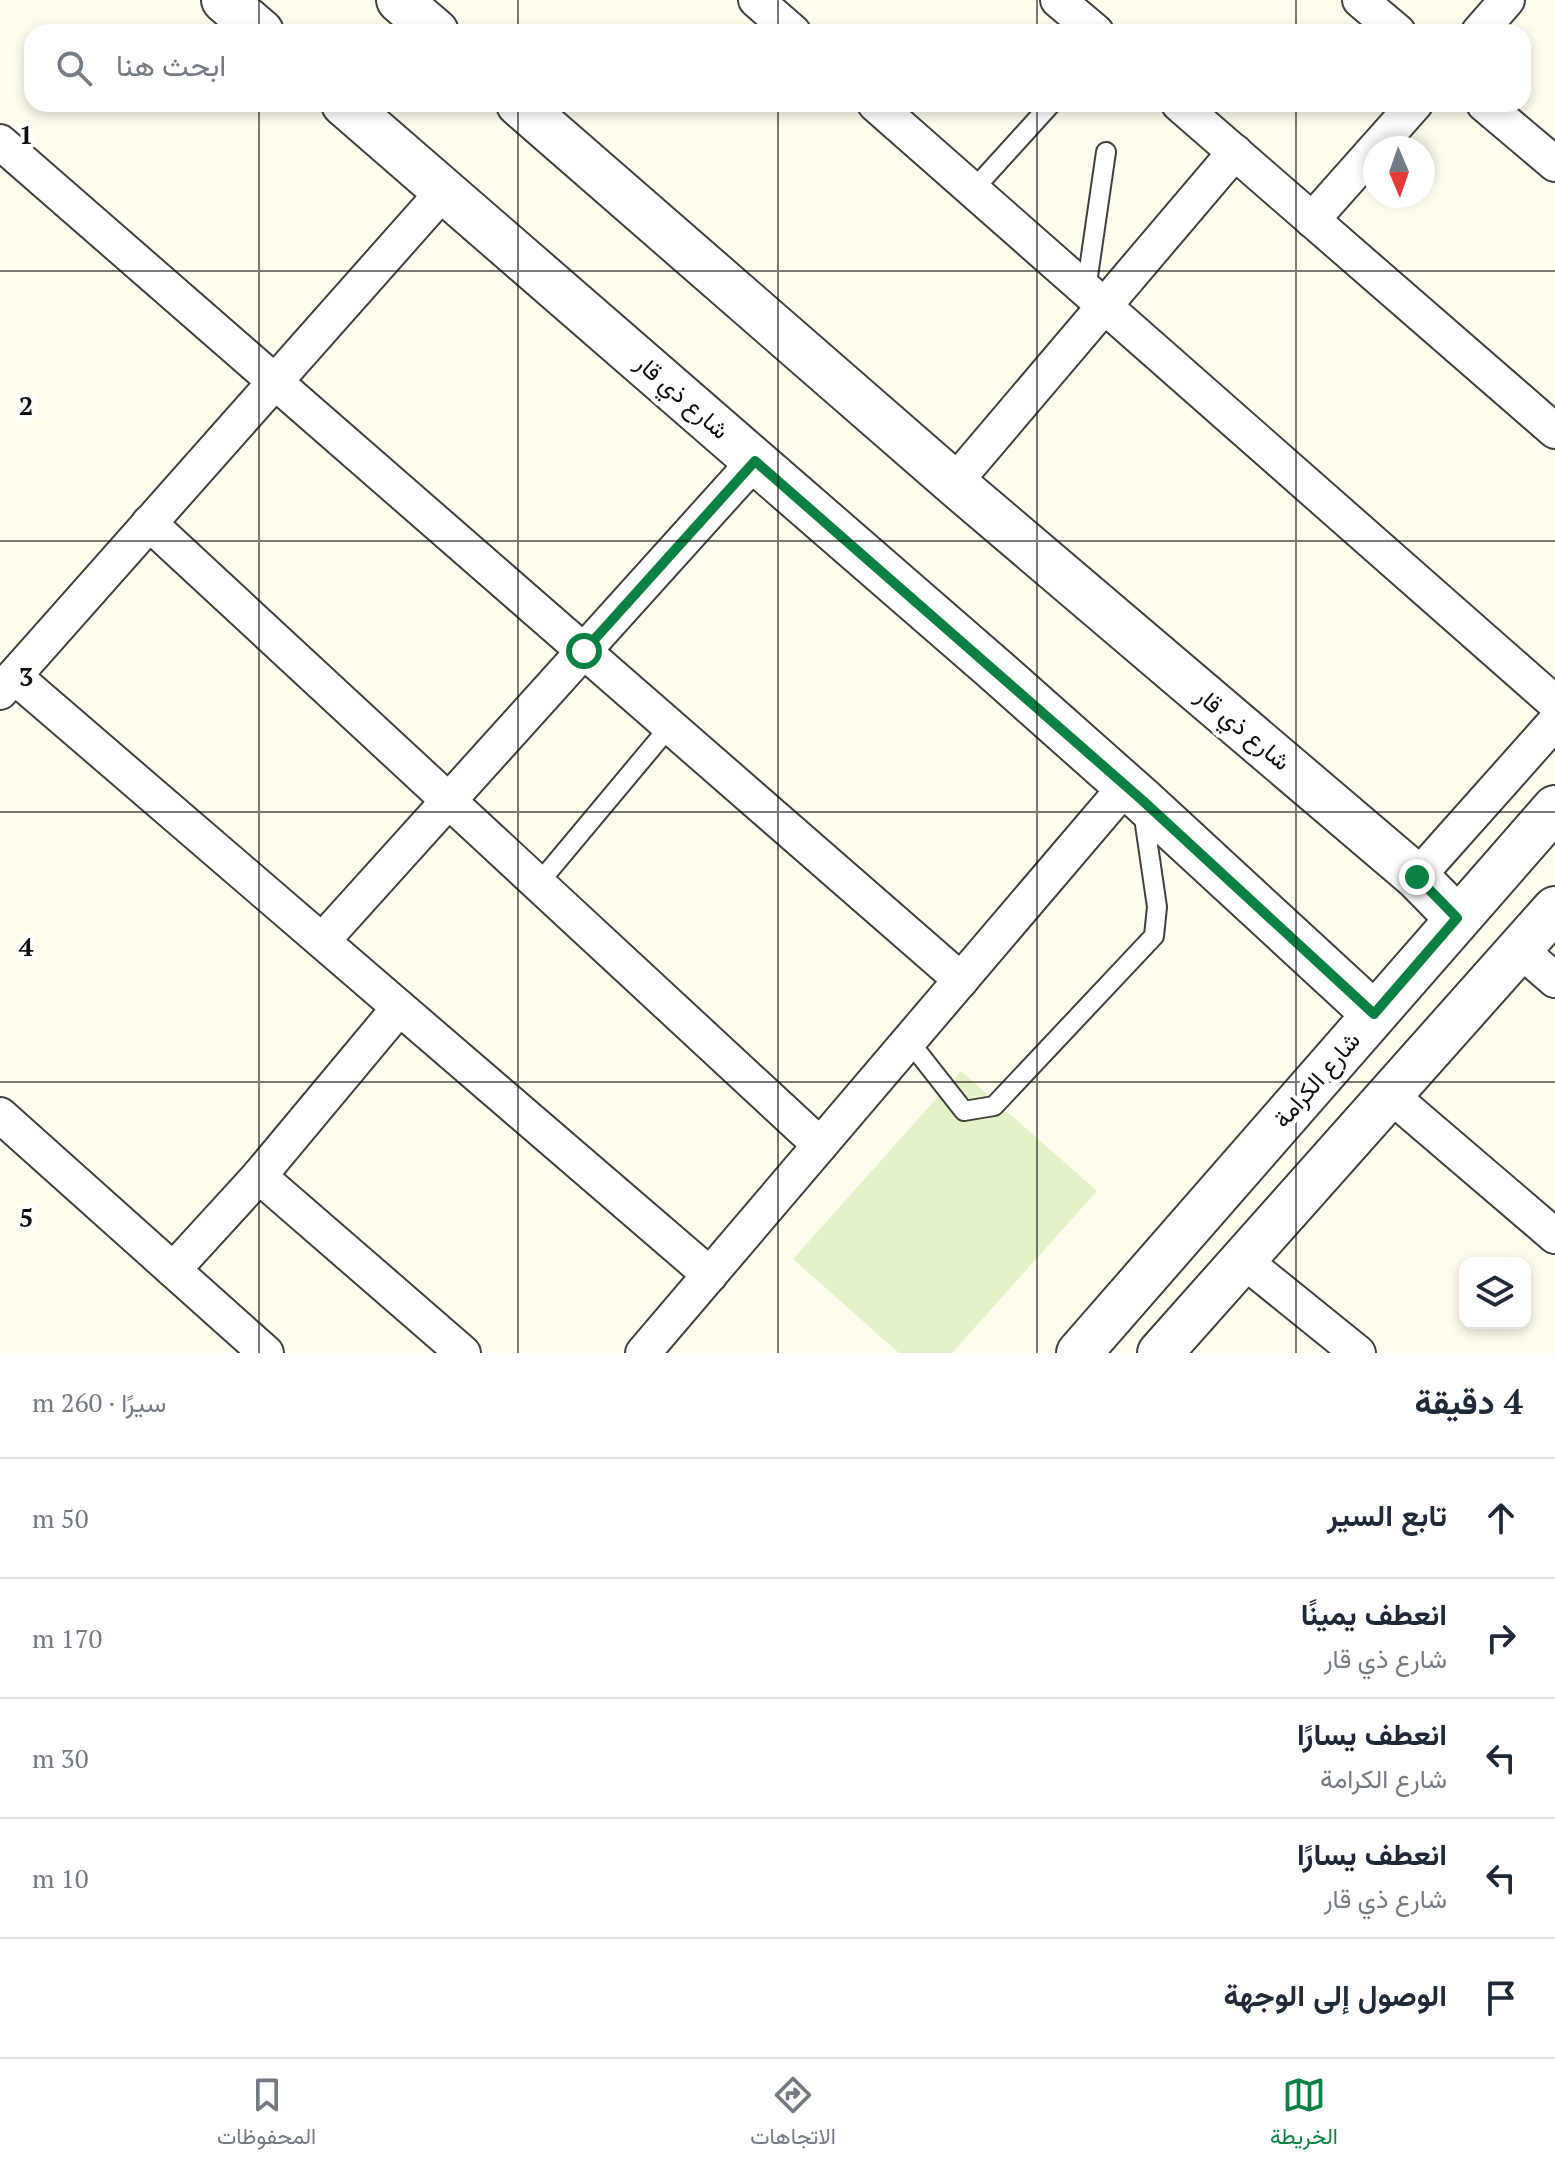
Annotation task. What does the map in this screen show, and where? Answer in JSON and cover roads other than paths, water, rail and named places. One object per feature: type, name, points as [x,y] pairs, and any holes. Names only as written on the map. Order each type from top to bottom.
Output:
[{"type":"street","points":[[756,0],[784,24]]},
{"type":"street","points":[[1058,0],[1086,24]]},
{"type":"street","points":[[1360,0],[1388,24]]},
{"type":"street","points":[[1486,24],[1507,0]]},
{"type":"street","name":"شارع ذي قار","points":[[353,112],[1134,793],[1374,1014]]},
{"type":"street","name":"شارع ذي قار","points":[[528,112],[954,483],[1417,877],[1457,918]]},
{"type":"street","points":[[884,112],[1555,703]]},
{"type":"street","points":[[1188,112],[1555,431]]},
{"type":"street","points":[[1386,136],[1408,112]]},
{"type":"street","points":[[1493,112],[1555,164]]},
{"type":"street","points":[[0,142],[961,980]]},
{"type":"street","points":[[954,483],[1095,298],[1235,152]]},
{"type":"street","points":[[1312,220],[1363,162]]},
{"type":"street","points":[[444,191],[7,684],[322,941],[710,1275]]},
{"type":"street","points":[[322,941],[755,461]]},
{"type":"street","points":[[149,523],[820,1145]]},
{"type":"street","points":[[1417,877],[1555,722]]},
{"type":"street","points":[[643,1353],[961,980],[1134,793]]},
{"type":"street","name":"شارع الكرامة","points":[[1079,1353],[1555,808]]},
{"type":"street","points":[[1160,1353],[1555,909]]},
{"type":"street","points":[[1519,949],[1555,980]]},
{"type":"street","points":[[173,1270],[259,1176],[399,1008]]},
{"type":"street","points":[[1389,1094],[1555,1236]]},
{"type":"street","points":[[0,1115],[266,1353]]},
{"type":"street","points":[[259,1176],[463,1353]]},
{"type":"street","points":[[1243,1260],[1358,1353]]},
{"type":"lane","points":[[973,190],[1044,112]]},
{"type":"lane","points":[[1095,298],[1106,152]]},
{"type":"lane","points":[[538,884],[670,726]]},
{"type":"lane","points":[[909,1041],[964,1111],[994,1106],[1154,936],[1157,907],[1134,793]]}]
